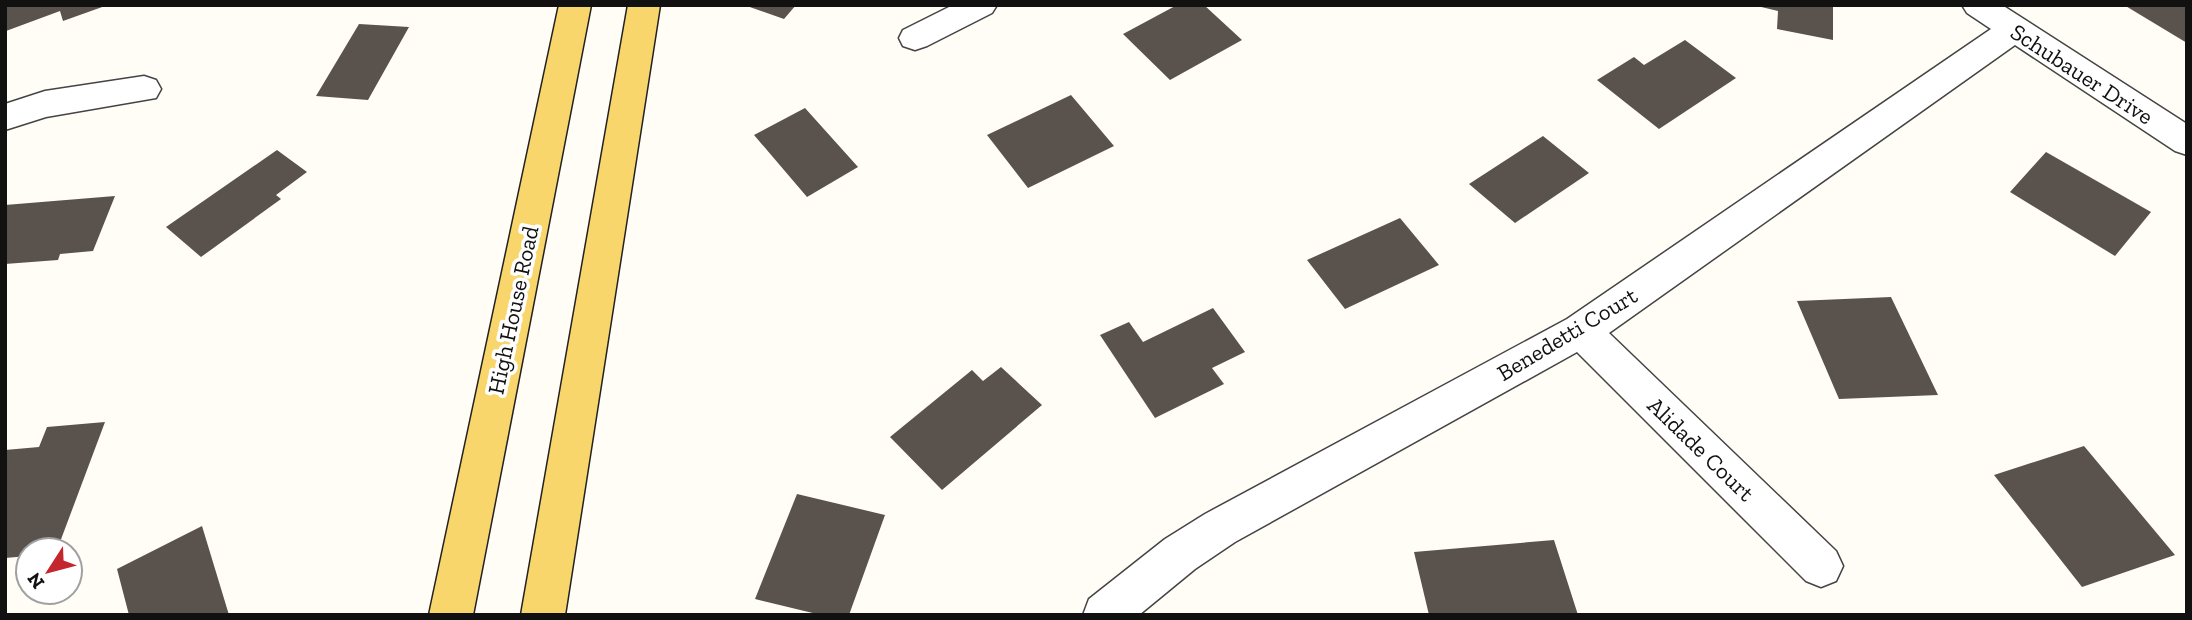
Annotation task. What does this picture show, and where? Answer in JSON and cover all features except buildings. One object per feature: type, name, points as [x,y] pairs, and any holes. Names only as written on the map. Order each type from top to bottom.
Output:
[{"type":"main road","name":"High House Road","points":[[451,615],[575,5]]},
{"type":"main road","points":[[543,615],[644,5]]},
{"type":"street","points":[[915,38],[981,5]]},
{"type":"street","name":"Schubauer Drive","points":[[1978,5],[2187,142]]},
{"type":"street","name":"Benedetti Court","points":[[1105,614],[1180,554],[1220,528],[1581,331],[2013,30]]},
{"type":"street","points":[[5,117],[45,104],[144,89]]},
{"type":"street","name":"Alidade Court","points":[[1581,331],[1821,566]]}]
